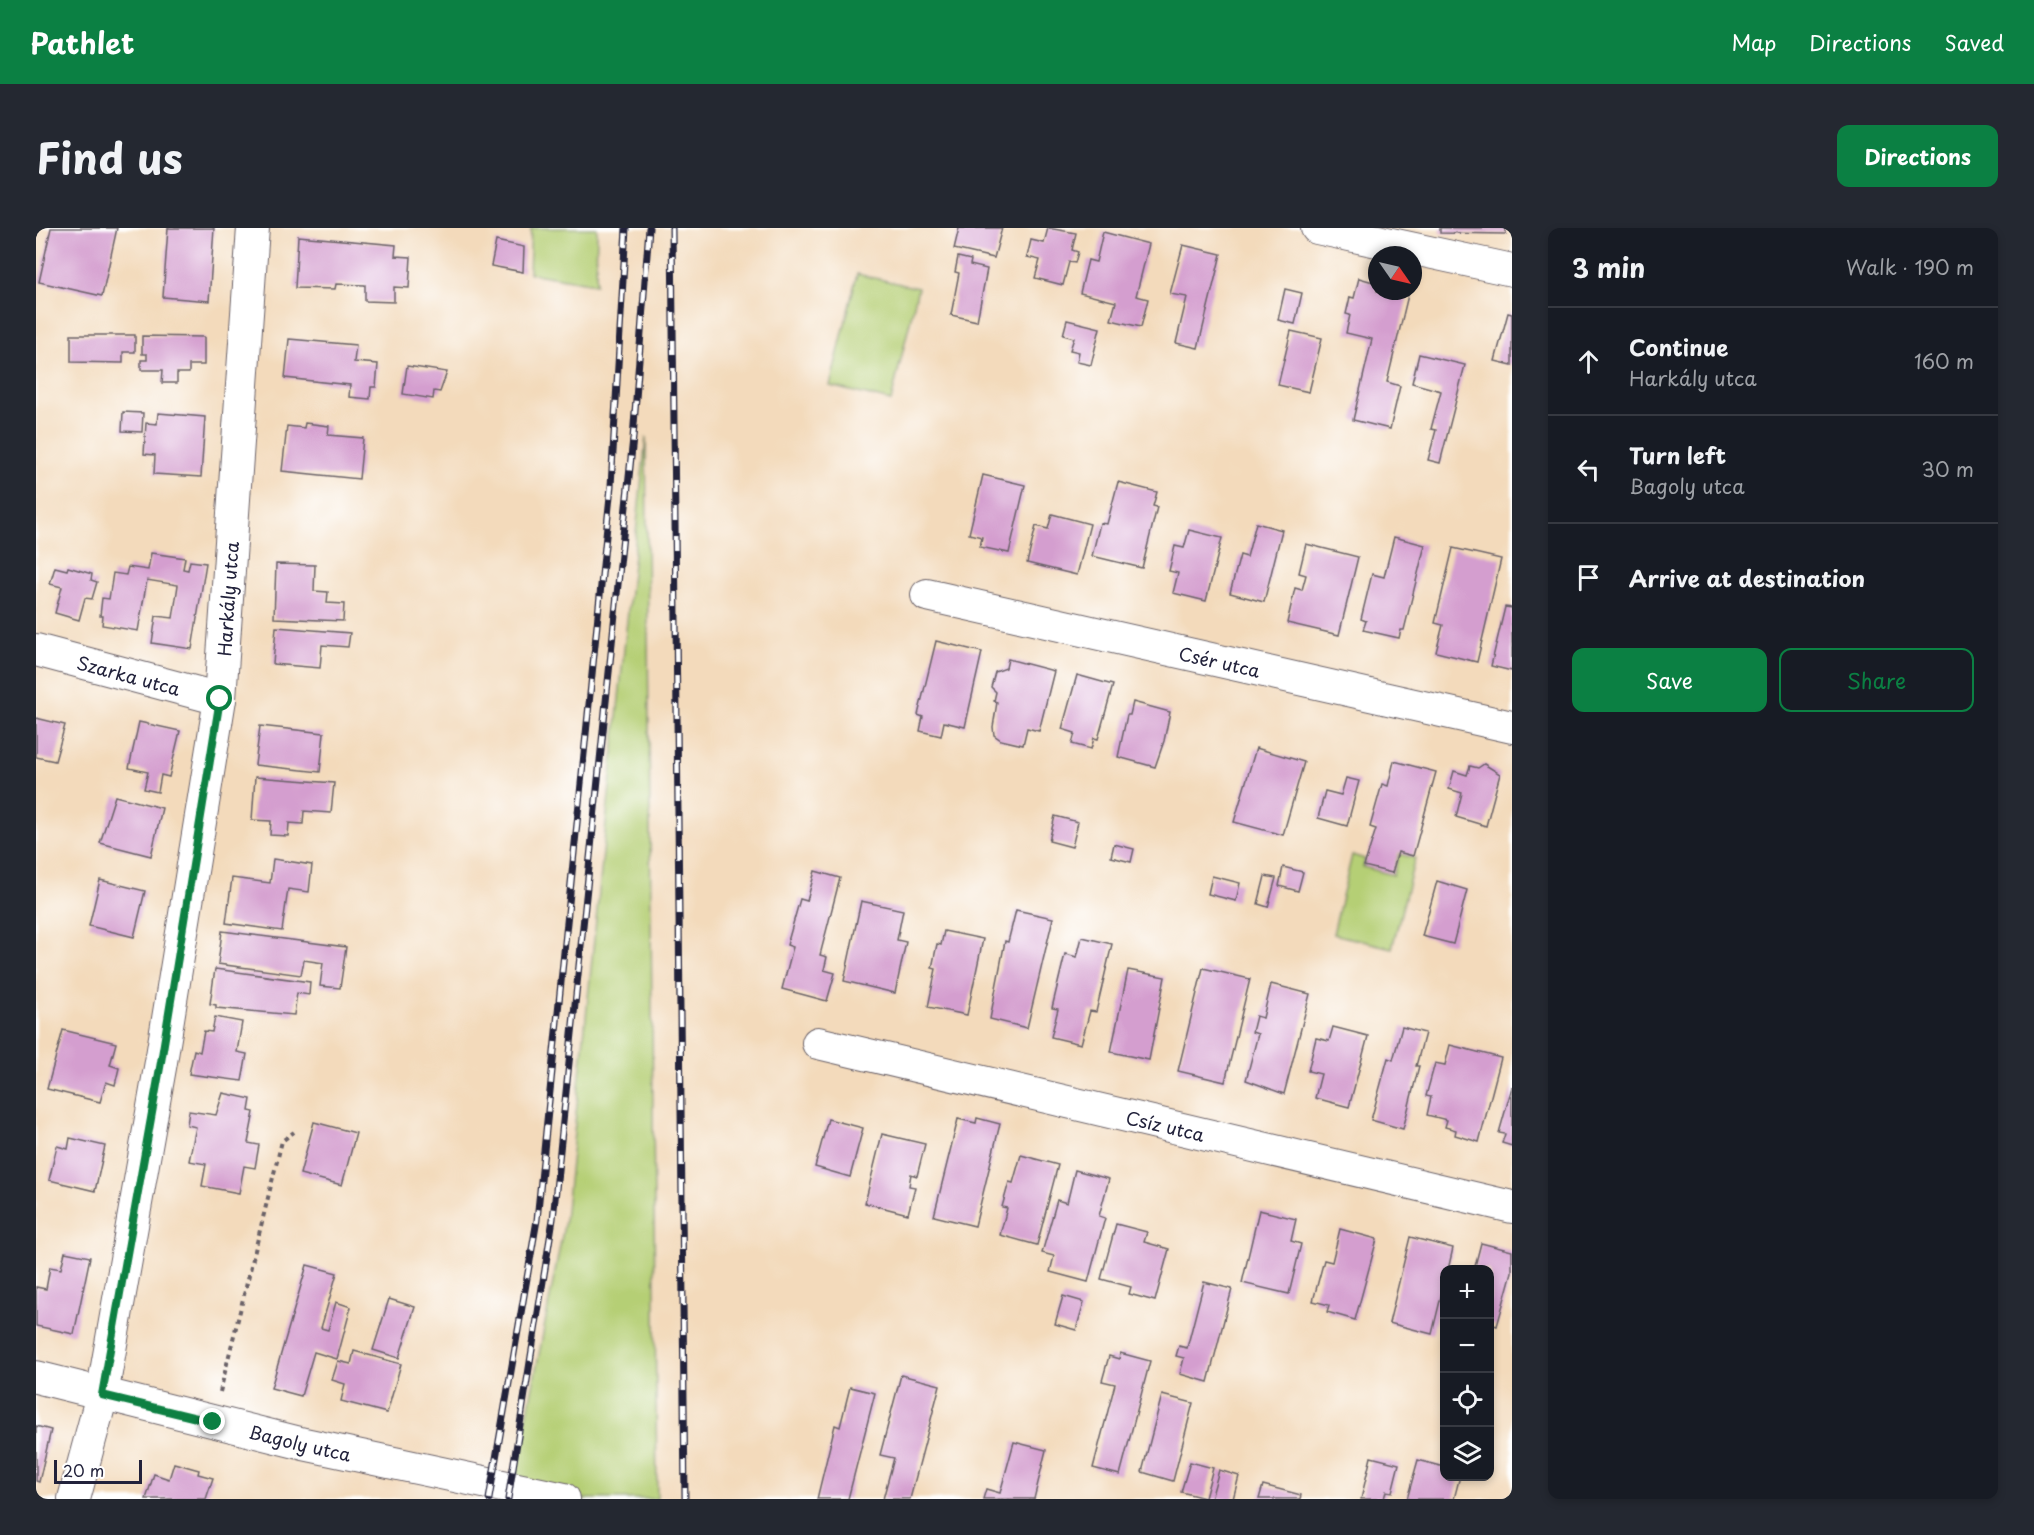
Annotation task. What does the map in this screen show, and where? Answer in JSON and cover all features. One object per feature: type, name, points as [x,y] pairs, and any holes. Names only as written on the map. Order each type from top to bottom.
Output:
[{"type":"street","name":"Harkály utca","points":[[74,1499],[102,1395],[161,1062],[220,699],[253,228]]},
{"type":"street","points":[[1317,228],[1399,236],[1512,270]]},
{"type":"street","name":"Csér utca","points":[[927,595],[1512,727]]},
{"type":"street","name":"Szarka utca","points":[[36,650],[220,699]]},
{"type":"street","name":"Csíz utca","points":[[818,1043],[1512,1207]]},
{"type":"street","name":"Bagoly utca","points":[[36,1377],[213,1422],[564,1499]]},
{"type":"path","points":[[213,1422],[282,1141],[294,1132]]},
{"type":"green space","points":[[531,228],[597,228],[596,284],[529,273]]},
{"type":"green space","points":[[857,274],[918,288],[891,401],[830,386]]},
{"type":"green space","points":[[646,437],[657,1499],[511,1499],[565,1220]]},
{"type":"green space","points":[[1399,854],[1415,858],[1392,948],[1333,934],[1352,855],[1365,859],[1363,867],[1393,875]]},
{"type":"building","points":[[51,228],[117,228],[102,296],[39,282]]},
{"type":"building","points":[[168,228],[214,228],[209,301],[163,297]]},
{"type":"building","points":[[959,228],[1002,228],[994,258],[954,249]]},
{"type":"building","points":[[1048,228],[1076,233],[1072,250],[1078,252],[1075,263],[1069,262],[1063,285],[1035,278],[1040,260],[1027,257],[1031,240],[1044,243]]},
{"type":"building","points":[[1440,228],[1506,228],[1506,234],[1440,233]]},
{"type":"building","points":[[1103,232],[1149,244],[1136,296],[1148,299],[1141,327],[1111,320],[1116,302],[1080,293],[1088,260],[1096,262]]},
{"type":"building","points":[[298,236],[396,245],[395,256],[411,257],[409,288],[394,287],[394,302],[365,301],[365,285],[336,284],[335,289],[295,288]]},
{"type":"building","points":[[496,241],[524,247],[523,272],[491,266]]},
{"type":"building","points":[[1183,245],[1221,254],[1198,348],[1176,343],[1187,297],[1170,294]]},
{"type":"building","points":[[958,257],[971,260],[970,265],[987,269],[977,321],[951,315],[959,273],[955,272]]},
{"type":"building","points":[[1359,278],[1368,280],[1368,300],[1407,300],[1387,382],[1400,386],[1390,429],[1353,420],[1372,339],[1346,333],[1350,315],[1346,314],[1350,297],[1354,298]]},
{"type":"building","points":[[1285,289],[1302,293],[1295,324],[1278,320]]},
{"type":"building","points":[[1508,313],[1512,314],[1512,365],[1495,361]]},
{"type":"building","points":[[1067,320],[1100,328],[1091,365],[1077,362],[1079,352],[1070,350],[1074,338],[1063,335]]},
{"type":"building","points":[[1291,331],[1322,338],[1309,392],[1278,385]]},
{"type":"building","points":[[71,335],[135,335],[135,352],[123,352],[123,363],[71,362]]},
{"type":"building","points":[[142,336],[204,337],[204,365],[189,365],[189,373],[177,373],[177,383],[162,383],[163,370],[141,370],[141,360],[147,360],[147,354],[142,354]]},
{"type":"building","points":[[289,339],[356,345],[354,362],[378,364],[376,387],[371,387],[370,399],[349,397],[350,385],[285,378]]},
{"type":"building","points":[[1419,354],[1465,365],[1440,463],[1428,460],[1436,430],[1431,429],[1441,391],[1412,383]]},
{"type":"building","points":[[407,366],[447,372],[440,392],[434,391],[433,399],[403,394]]},
{"type":"building","points":[[123,412],[143,413],[142,432],[122,431]]},
{"type":"building","points":[[158,413],[205,417],[201,477],[154,474],[155,455],[144,454],[146,423],[157,424]]},
{"type":"building","points":[[305,423],[329,426],[328,435],[363,438],[359,479],[282,471],[287,426],[304,428]]},
{"type":"building","points":[[983,475],[1025,485],[1009,553],[980,547],[982,537],[969,534]]},
{"type":"building","points":[[1118,482],[1157,492],[1153,506],[1157,507],[1142,568],[1092,556],[1100,523],[1107,524]]},
{"type":"building","points":[[1052,514],[1090,524],[1077,575],[1027,563],[1036,526],[1048,529]]},
{"type":"building","points":[[1256,523],[1282,530],[1264,602],[1230,593],[1240,555],[1247,557]]},
{"type":"building","points":[[1189,530],[1222,538],[1206,601],[1173,593],[1178,573],[1169,571],[1175,546],[1184,548]]},
{"type":"building","points":[[1394,537],[1425,545],[1404,630],[1401,630],[1399,638],[1363,630],[1366,621],[1361,619],[1372,574],[1384,577]]},
{"type":"building","points":[[1306,544],[1358,557],[1339,635],[1287,623],[1295,588],[1302,590],[1306,575],[1299,573]]},
{"type":"building","points":[[1453,548],[1501,559],[1477,662],[1436,652],[1443,625],[1435,623]]},
{"type":"building","points":[[151,553],[185,558],[183,569],[188,570],[190,561],[206,563],[192,649],[152,643],[156,616],[173,618],[178,585],[147,580],[138,631],[102,625],[103,616],[100,616],[102,598],[109,599],[113,573],[126,575],[128,567],[148,570]]},
{"type":"building","points":[[276,564],[315,565],[314,591],[328,592],[327,603],[344,604],[343,621],[274,618]]},
{"type":"building","points":[[55,567],[67,570],[68,567],[92,574],[91,580],[97,582],[92,599],[85,598],[79,620],[55,613],[62,587],[50,584]]},
{"type":"building","points":[[1505,607],[1512,608],[1512,671],[1491,666]]},
{"type":"building","points":[[276,627],[350,633],[348,647],[322,645],[320,668],[273,664]]},
{"type":"building","points":[[936,641],[982,652],[965,727],[944,722],[941,736],[920,731],[923,717],[918,715]]},
{"type":"building","points":[[1008,659],[1054,671],[1039,731],[1027,728],[1023,745],[1001,740],[994,735],[997,702],[994,701],[996,692],[991,687],[995,672],[1006,668]]},
{"type":"building","points":[[1077,675],[1113,685],[1098,739],[1094,738],[1091,749],[1072,744],[1075,733],[1062,729]]},
{"type":"building","points":[[1133,702],[1170,712],[1164,741],[1155,767],[1118,757],[1127,715],[1130,715]]},
{"type":"building","points":[[36,718],[65,725],[55,761],[36,757]]},
{"type":"building","points":[[139,722],[180,731],[169,777],[161,775],[158,792],[144,789],[148,772],[129,768]]},
{"type":"building","points":[[260,726],[324,733],[320,772],[255,765]]},
{"type":"building","points":[[1256,748],[1304,762],[1283,835],[1234,822]]},
{"type":"building","points":[[1394,761],[1436,772],[1413,856],[1398,852],[1392,873],[1364,866],[1376,829],[1370,827],[1382,784],[1388,786]]},
{"type":"building","points":[[1484,764],[1500,774],[1486,826],[1456,817],[1462,793],[1449,789],[1454,771],[1467,775],[1470,766],[1478,768]]},
{"type":"building","points":[[255,777],[334,783],[331,813],[304,811],[303,824],[289,823],[288,836],[270,835],[271,821],[252,820]]},
{"type":"building","points":[[1346,778],[1359,781],[1347,826],[1318,818],[1325,791],[1341,795]]},
{"type":"building","points":[[115,796],[162,808],[151,856],[100,843]]},
{"type":"building","points":[[1055,816],[1078,822],[1072,847],[1049,841]]},
{"type":"building","points":[[1114,844],[1134,849],[1131,862],[1111,857]]},
{"type":"building","points":[[273,859],[312,865],[309,892],[288,889],[282,931],[226,923],[232,878],[270,883]]},
{"type":"building","points":[[1283,867],[1303,872],[1298,891],[1279,886]]},
{"type":"building","points":[[815,871],[840,878],[820,955],[827,957],[824,970],[835,973],[827,1001],[782,989],[793,947],[787,945],[800,899],[807,901]]},
{"type":"building","points":[[1212,876],[1240,883],[1236,901],[1208,894]]},
{"type":"building","points":[[1265,876],[1276,878],[1268,907],[1258,904]]},
{"type":"building","points":[[100,880],[145,891],[134,937],[89,926]]},
{"type":"building","points":[[1437,881],[1467,890],[1453,944],[1422,936]]},
{"type":"building","points":[[861,901],[903,910],[897,940],[906,942],[895,993],[844,981]]},
{"type":"building","points":[[1016,910],[1053,918],[1027,1028],[990,1019],[1005,941],[1008,942]]},
{"type":"building","points":[[222,931],[346,947],[340,988],[320,986],[323,963],[304,960],[301,975],[218,964]]},
{"type":"building","points":[[944,931],[983,939],[967,1015],[928,1007],[936,969],[932,968],[937,944],[941,945]]},
{"type":"building","points":[[1082,937],[1112,944],[1096,1012],[1090,1011],[1081,1044],[1051,1037],[1058,1009],[1052,1008],[1065,954],[1077,957]]},
{"type":"building","points":[[1203,968],[1250,979],[1225,1082],[1178,1071]]},
{"type":"building","points":[[215,969],[310,982],[309,995],[297,993],[294,1015],[216,1008],[216,1005],[210,1004]]},
{"type":"building","points":[[1128,970],[1165,977],[1149,1060],[1111,1052]]},
{"type":"building","points":[[1271,984],[1310,994],[1284,1094],[1246,1080],[1258,1034],[1252,1032],[1256,1016],[1263,1018]]},
{"type":"building","points":[[215,1017],[242,1022],[237,1052],[247,1054],[242,1081],[189,1074],[194,1050],[200,1052],[204,1031],[212,1032]]},
{"type":"building","points":[[1333,1027],[1368,1036],[1349,1107],[1315,1098],[1321,1074],[1308,1071],[1316,1038],[1329,1041]]},
{"type":"building","points":[[1402,1027],[1425,1033],[1403,1129],[1371,1120],[1388,1058],[1393,1060]]},
{"type":"building","points":[[63,1030],[116,1043],[110,1065],[119,1068],[115,1085],[106,1082],[100,1102],[47,1089]]},
{"type":"building","points":[[1450,1045],[1501,1058],[1479,1142],[1455,1135],[1456,1130],[1445,1127],[1447,1120],[1427,1115],[1431,1097],[1426,1096],[1435,1063],[1445,1065]]},
{"type":"building","points":[[1512,1087],[1512,1146],[1502,1143],[1505,1134],[1499,1133]]},
{"type":"building","points":[[223,1093],[251,1099],[249,1111],[254,1112],[248,1143],[259,1145],[255,1168],[244,1166],[239,1193],[202,1186],[206,1164],[189,1161],[196,1127],[187,1125],[189,1111],[216,1115]]},
{"type":"building","points":[[977,1118],[1000,1124],[975,1226],[934,1216],[958,1119],[976,1123]]},
{"type":"building","points":[[828,1119],[863,1128],[850,1177],[815,1167]]},
{"type":"building","points":[[314,1122],[356,1133],[342,1185],[300,1174]]},
{"type":"building","points":[[882,1134],[925,1144],[917,1176],[911,1174],[909,1186],[915,1187],[908,1214],[865,1203]]},
{"type":"building","points":[[70,1138],[105,1146],[95,1191],[49,1180],[57,1146],[68,1149]]},
{"type":"building","points":[[1021,1155],[1058,1165],[1037,1245],[1000,1235],[1007,1208],[1002,1207],[1009,1182],[1013,1183]]},
{"type":"building","points":[[1075,1170],[1109,1179],[1099,1216],[1105,1218],[1088,1282],[1050,1272],[1054,1256],[1042,1253],[1057,1200],[1067,1203]]},
{"type":"building","points":[[1259,1210],[1296,1219],[1291,1241],[1301,1244],[1289,1294],[1242,1283]]},
{"type":"building","points":[[1116,1224],[1147,1232],[1144,1242],[1169,1249],[1155,1301],[1129,1294],[1131,1287],[1101,1279]]},
{"type":"building","points":[[1340,1229],[1377,1239],[1355,1320],[1327,1312],[1329,1305],[1313,1301],[1324,1260],[1332,1262]]},
{"type":"building","points":[[1410,1237],[1453,1248],[1449,1265],[1440,1265],[1440,1301],[1432,1334],[1389,1323]]},
{"type":"building","points":[[1481,1243],[1512,1251],[1512,1272],[1497,1326],[1494,1325],[1494,1265],[1475,1265]]},
{"type":"building","points":[[65,1252],[90,1257],[74,1334],[36,1326],[36,1287],[46,1289],[50,1267],[61,1269]]},
{"type":"building","points":[[307,1265],[337,1273],[321,1328],[328,1330],[336,1302],[351,1307],[337,1359],[314,1352],[301,1396],[271,1388]]},
{"type":"building","points":[[1204,1282],[1232,1289],[1208,1382],[1180,1374],[1184,1358],[1176,1356],[1179,1346],[1187,1348]]},
{"type":"building","points":[[1063,1296],[1084,1302],[1076,1330],[1055,1324]]},
{"type":"building","points":[[389,1299],[415,1307],[399,1358],[373,1350]]},
{"type":"building","points":[[354,1351],[401,1364],[387,1413],[341,1401],[345,1384],[332,1380],[338,1361],[351,1364]]},
{"type":"building","points":[[1120,1353],[1150,1361],[1120,1475],[1093,1468],[1115,1384],[1102,1381],[1109,1356],[1119,1359]]},
{"type":"building","points":[[901,1375],[940,1385],[910,1499],[883,1499],[894,1458],[880,1455]]},
{"type":"building","points":[[850,1387],[875,1393],[848,1499],[817,1499],[835,1425],[840,1427]]},
{"type":"building","points":[[1162,1395],[1193,1403],[1173,1481],[1142,1472]]},
{"type":"building","points":[[36,1426],[51,1430],[39,1482],[36,1481]]},
{"type":"building","points":[[1014,1442],[1046,1450],[1034,1499],[983,1499],[986,1489],[1000,1493]]},
{"type":"building","points":[[1371,1457],[1399,1464],[1392,1492],[1386,1491],[1384,1499],[1361,1499]]},
{"type":"building","points":[[1418,1460],[1440,1466],[1440,1481],[1459,1481],[1454,1499],[1407,1499]]},
{"type":"building","points":[[1190,1462],[1213,1468],[1205,1498],[1181,1492]]},
{"type":"building","points":[[174,1463],[199,1470],[198,1474],[213,1478],[206,1499],[146,1499],[154,1474],[169,1479]]},
{"type":"building","points":[[1219,1470],[1239,1476],[1233,1499],[1211,1499]]},
{"type":"building","points":[[1263,1485],[1301,1495],[1300,1499],[1259,1499]]},
{"type":"railway","points":[[489,1499],[537,1220],[611,486],[626,228]]},
{"type":"railway","points":[[508,1499],[553,1219],[633,438],[649,228]]},
{"type":"railway","points":[[672,228],[685,1499]]},
{"type":"route","points":[[213,1422],[102,1395],[161,1062],[220,699]]}]
